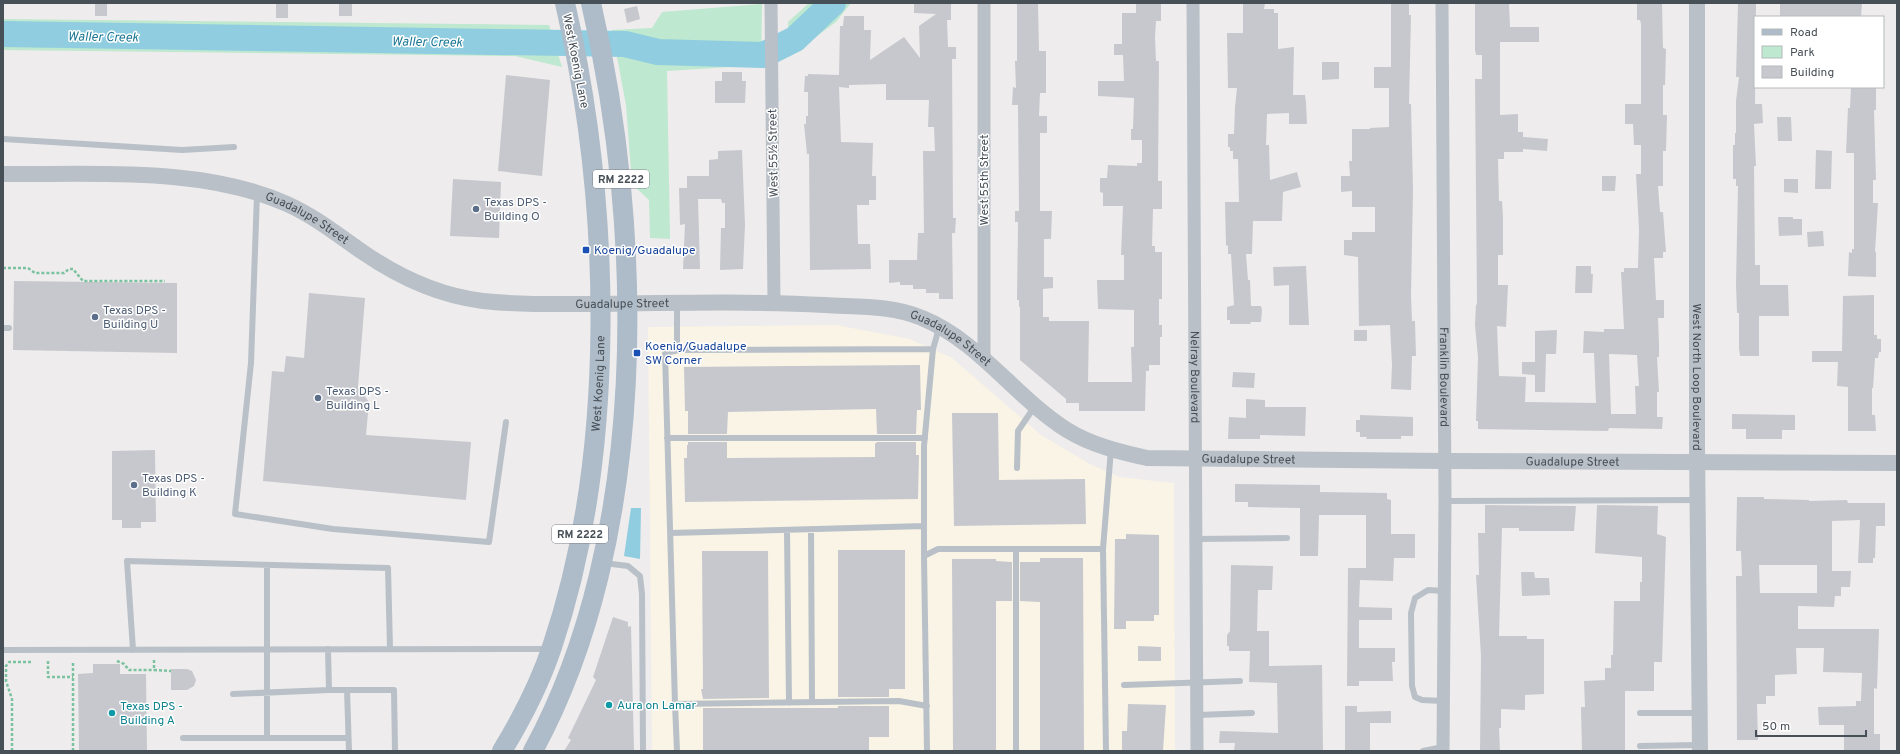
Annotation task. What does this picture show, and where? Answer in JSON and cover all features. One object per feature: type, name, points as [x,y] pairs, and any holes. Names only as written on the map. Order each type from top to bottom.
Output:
[{"type":"main road","name":"West Koenig Lane","points":[[502,751],[534,693],[552,649],[565,606],[575,565],[587,495],[597,411],[600,304],[596,197],[590,142],[565,3]]},
{"type":"main road","name":"RM 2222","points":[[533,751],[557,703],[590,614],[602,563],[611,513],[619,453],[627,352],[627,304],[622,193],[617,141],[597,27],[591,3]]},
{"type":"street","name":"West 55½ Street","points":[[772,3],[774,302]]},
{"type":"street","name":"West 55th Street","points":[[984,3],[984,358]]},
{"type":"street","name":"Nelray Boulevard","points":[[1193,3],[1198,751]]},
{"type":"street","name":"Franklin Boulevard","points":[[1442,3],[1445,501],[1442,701],[1443,749]]},
{"type":"street","name":"West North Loop Boulevard","points":[[1697,3],[1700,748]]},
{"type":"street","name":"Guadalupe Street","points":[[3,174],[149,175],[200,179],[244,189],[287,204],[328,227],[365,254],[400,274],[434,289],[480,301],[524,304],[774,302],[875,308],[902,312],[922,318],[940,327],[984,358],[1035,406],[1070,432],[1087,441],[1147,458],[1897,463]]},
{"type":"lane","points":[[3,139],[182,150],[234,147]]},
{"type":"lane","points":[[257,194],[251,363],[235,514],[333,529],[489,542],[506,422]]},
{"type":"lane","points":[[677,303],[677,350]]},
{"type":"lane","points":[[927,751],[924,438],[933,349],[940,327]]},
{"type":"lane","points":[[677,751],[665,353],[677,350],[933,349]]},
{"type":"lane","points":[[1017,468],[1018,431],[1035,406]]},
{"type":"lane","points":[[667,438],[924,438]]},
{"type":"lane","points":[[1106,751],[1103,550],[1111,448]]},
{"type":"lane","points":[[1445,501],[1698,500]]},
{"type":"lane","points":[[670,533],[924,526]]},
{"type":"lane","points":[[812,529],[812,702]]},
{"type":"lane","points":[[787,530],[789,703]]},
{"type":"lane","points":[[1196,539],[1286,538]]},
{"type":"lane","points":[[924,556],[938,549],[1103,550]]},
{"type":"lane","points":[[1016,549],[1016,751]]},
{"type":"lane","points":[[132,650],[127,561],[267,566],[388,568],[390,649]]},
{"type":"lane","points":[[602,563],[628,566],[640,576],[642,594],[643,751]]},
{"type":"lane","points":[[267,566],[267,738]]},
{"type":"lane","points":[[1442,701],[1422,700],[1415,697],[1412,686],[1411,613],[1415,598],[1428,590],[1444,591]]},
{"type":"lane","points":[[328,649],[329,690]]},
{"type":"lane","points":[[3,650],[552,649]]},
{"type":"lane","points":[[1124,685],[1197,684],[1240,681]]},
{"type":"lane","points":[[233,694],[329,690],[394,690],[395,751]]},
{"type":"lane","points":[[347,690],[349,751]]},
{"type":"lane","points":[[675,704],[899,701],[927,706]]},
{"type":"lane","points":[[1197,715],[1252,713]]},
{"type":"lane","points":[[1640,713],[1700,713]]},
{"type":"lane","points":[[183,738],[348,738]]},
{"type":"lane","points":[[1640,746],[1700,748]]},
{"type":"lane","points":[[1423,751],[1443,749]]},
{"type":"path","points":[[3,268],[28,268],[35,274],[64,273],[69,269],[73,269],[83,281],[165,281]]},
{"type":"path","points":[[154,660],[154,670]]},
{"type":"path","points":[[111,661],[119,661],[129,670],[171,671]]},
{"type":"path","points":[[12,751],[12,699],[6,681],[6,666],[10,662],[34,662]]},
{"type":"path","points":[[41,662],[54,662]]},
{"type":"path","points":[[48,662],[48,678],[73,677]]},
{"type":"path","points":[[67,662],[81,662]]},
{"type":"path","points":[[73,662],[73,751]]},
{"type":"shaded area","points":[[836,325],[910,339],[952,358],[1041,435],[1090,464],[1119,477],[1174,483],[1175,751],[652,751],[648,327]]},
{"type":"green space","points":[[809,3],[851,3],[836,22],[789,57],[788,22]]},
{"type":"green space","points":[[762,4],[761,65],[667,71],[670,239],[650,238],[649,200],[632,184],[626,105],[612,30],[652,28],[662,12]]},
{"type":"green space","points":[[3,19],[549,25],[562,67],[515,56],[3,50]]},
{"type":"water","points":[[631,508],[641,508],[640,559],[624,556]]},
{"type":"building","points":[[95,3],[107,3],[107,16],[95,16]]},
{"type":"building","points":[[276,3],[288,3],[288,18],[276,18]]},
{"type":"building","points":[[339,3],[352,3],[352,16],[339,16]]},
{"type":"building","points":[[914,3],[951,3],[951,20],[947,20],[948,47],[956,47],[956,59],[952,59],[953,218],[956,218],[955,233],[952,233],[953,299],[939,299],[939,293],[926,293],[926,289],[913,289],[913,285],[900,285],[900,282],[889,283],[889,260],[917,260],[918,233],[924,233],[923,151],[935,151],[934,127],[928,127],[929,100],[886,100],[886,84],[849,85],[849,88],[839,87],[841,142],[873,143],[872,176],[876,176],[876,200],[869,200],[869,205],[857,205],[858,244],[870,244],[871,269],[810,270],[809,154],[807,154],[804,124],[806,124],[806,116],[808,116],[808,92],[804,92],[805,76],[808,76],[808,74],[839,75],[840,26],[843,26],[844,16],[864,16],[864,30],[871,30],[870,60],[904,37],[920,58],[919,26],[936,14],[914,13]]},
{"type":"building","points":[[1017,3],[1038,3],[1039,51],[1046,51],[1046,93],[1040,93],[1039,116],[1047,116],[1047,133],[1040,133],[1040,211],[1052,211],[1051,239],[1044,239],[1044,277],[1053,277],[1053,288],[1043,289],[1043,317],[1049,317],[1049,321],[1089,321],[1088,382],[1132,382],[1131,347],[1134,347],[1134,310],[1098,309],[1097,280],[1124,280],[1124,255],[1121,255],[1123,206],[1103,206],[1103,193],[1100,192],[1100,178],[1107,178],[1108,165],[1137,166],[1137,163],[1142,163],[1142,140],[1131,140],[1131,129],[1133,129],[1134,98],[1098,96],[1098,81],[1124,81],[1123,55],[1114,55],[1114,44],[1122,44],[1122,13],[1136,13],[1136,3],[1161,3],[1161,21],[1156,21],[1155,37],[1156,61],[1159,61],[1158,181],[1162,181],[1162,209],[1153,209],[1152,246],[1155,246],[1155,252],[1162,252],[1162,299],[1159,299],[1159,325],[1162,325],[1162,337],[1160,337],[1160,365],[1149,365],[1149,371],[1146,371],[1145,411],[1079,411],[1079,403],[1066,403],[1066,399],[1020,360],[1020,307],[1019,300],[1017,300],[1018,222],[1015,222],[1015,211],[1019,211],[1018,105],[1012,105],[1013,87],[1016,88],[1015,61],[1017,61]]},
{"type":"building","points":[[1243,3],[1265,3],[1264,9],[1274,9],[1274,13],[1278,13],[1278,49],[1294,47],[1293,95],[1305,95],[1307,124],[1289,124],[1289,113],[1267,114],[1266,145],[1269,145],[1270,180],[1297,172],[1301,187],[1283,192],[1282,221],[1253,221],[1252,254],[1246,254],[1248,280],[1250,280],[1251,306],[1261,306],[1261,322],[1250,322],[1251,324],[1230,324],[1230,320],[1227,320],[1227,307],[1234,305],[1231,254],[1228,254],[1228,246],[1226,245],[1225,202],[1239,202],[1238,159],[1233,159],[1233,151],[1230,151],[1230,147],[1228,147],[1228,134],[1234,134],[1237,88],[1228,88],[1227,33],[1243,33]]},
{"type":"building","points":[[1391,3],[1409,3],[1409,15],[1411,15],[1409,104],[1411,104],[1413,190],[1411,296],[1412,321],[1415,321],[1416,356],[1412,356],[1411,390],[1391,389],[1392,365],[1390,325],[1359,326],[1358,257],[1344,255],[1344,240],[1352,240],[1352,232],[1375,232],[1375,207],[1352,207],[1352,191],[1341,192],[1341,176],[1350,176],[1349,161],[1352,161],[1352,129],[1389,127],[1389,88],[1374,88],[1374,67],[1391,67]]},
{"type":"building","points":[[1475,3],[1509,3],[1510,27],[1539,27],[1539,42],[1500,42],[1500,115],[1518,114],[1518,132],[1523,132],[1523,137],[1548,139],[1547,151],[1523,149],[1523,152],[1504,152],[1504,159],[1498,159],[1499,201],[1502,201],[1503,217],[1503,255],[1498,255],[1498,285],[1508,285],[1506,327],[1497,326],[1499,376],[1526,377],[1525,402],[1596,403],[1594,353],[1583,353],[1584,331],[1604,332],[1604,329],[1624,329],[1621,272],[1624,272],[1624,268],[1638,268],[1639,229],[1636,174],[1641,174],[1641,145],[1634,145],[1633,124],[1625,124],[1625,104],[1641,104],[1641,24],[1640,20],[1637,20],[1637,4],[1662,3],[1663,48],[1666,49],[1665,85],[1663,85],[1663,115],[1667,115],[1666,151],[1663,151],[1663,186],[1658,186],[1660,212],[1663,212],[1666,252],[1663,252],[1663,258],[1654,258],[1656,300],[1664,300],[1664,318],[1658,318],[1659,357],[1657,357],[1659,392],[1657,392],[1657,417],[1663,417],[1662,429],[1609,428],[1608,431],[1478,429],[1478,421],[1476,421],[1478,357],[1475,325],[1476,304],[1477,305],[1475,79],[1482,79],[1482,55],[1476,55]],"holes":[[[1609,354],[1637,355],[1639,386],[1635,386],[1636,414],[1611,414]]]},
{"type":"building","points":[[1738,3],[1756,3],[1756,16],[1754,16],[1754,88],[1755,104],[1762,104],[1763,123],[1754,124],[1756,166],[1754,166],[1755,265],[1760,265],[1760,285],[1788,285],[1789,316],[1759,316],[1759,356],[1740,356],[1739,348],[1739,313],[1737,313],[1736,284],[1738,186],[1736,186],[1736,179],[1733,179],[1733,145],[1735,145],[1736,101],[1739,77],[1736,77]]},
{"type":"building","points":[[1780,3],[1862,3],[1861,16],[1780,16]]},
{"type":"building","points":[[637,6],[640,19],[627,23],[624,9]]},
{"type":"building","points":[[1322,62],[1339,62],[1339,79],[1322,80]]},
{"type":"building","points":[[722,72],[742,72],[742,81],[746,81],[745,103],[715,103],[715,81],[722,81]]},
{"type":"building","points":[[506,75],[550,80],[542,176],[498,171]]},
{"type":"building","points":[[1851,88],[1876,88],[1876,110],[1874,110],[1876,180],[1873,180],[1873,203],[1878,203],[1875,252],[1876,277],[1848,276],[1849,252],[1852,253],[1852,249],[1854,249],[1854,153],[1846,153],[1848,108],[1850,108]]},
{"type":"building","points":[[1777,117],[1791,117],[1792,141],[1778,141]]},
{"type":"building","points":[[742,150],[745,225],[743,269],[720,270],[721,228],[725,228],[725,203],[722,203],[721,199],[698,199],[700,269],[683,269],[685,224],[680,225],[679,188],[687,188],[687,176],[709,176],[709,160],[718,159],[718,151]]},
{"type":"building","points":[[1816,150],[1832,151],[1831,189],[1815,189]]},
{"type":"building","points":[[1602,176],[1616,176],[1615,191],[1602,191]]},
{"type":"building","name":"Texas DPS - Building O","points":[[453,179],[501,182],[499,238],[450,236]]},
{"type":"building","points":[[1784,179],[1798,179],[1798,193],[1784,192]]},
{"type":"building","points":[[1778,217],[1793,217],[1793,219],[1802,219],[1802,235],[1779,236]]},
{"type":"building","points":[[1823,231],[1824,246],[1808,247],[1807,232]]},
{"type":"building","points":[[1306,266],[1309,325],[1289,325],[1289,285],[1274,286],[1273,267]]},
{"type":"building","points":[[1576,266],[1591,266],[1591,274],[1593,274],[1592,293],[1575,293]]},
{"type":"building","name":"Texas DPS - Building U","points":[[14,281],[177,283],[177,353],[13,350]]},
{"type":"building","name":"Texas DPS - Building L","points":[[309,293],[365,298],[358,387],[369,402],[366,435],[471,442],[466,500],[263,481],[272,371],[284,372],[286,356],[304,358]]},
{"type":"building","points":[[1874,295],[1874,335],[1877,335],[1877,339],[1881,339],[1881,352],[1879,352],[1878,358],[1875,358],[1872,388],[1872,415],[1875,415],[1876,431],[1848,431],[1848,387],[1837,386],[1838,362],[1812,362],[1812,351],[1842,351],[1843,296]]},
{"type":"building","points":[[1354,330],[1367,330],[1367,341],[1354,341]]},
{"type":"building","points":[[1557,330],[1556,354],[1546,354],[1545,392],[1535,392],[1535,375],[1522,374],[1522,362],[1535,362],[1535,331]]},
{"type":"building","points":[[920,365],[921,410],[917,410],[916,434],[877,434],[876,409],[728,412],[727,434],[688,434],[688,411],[685,411],[684,367]]},
{"type":"building","points":[[1233,372],[1255,373],[1254,388],[1232,387]]},
{"type":"building","points":[[1246,399],[1265,400],[1265,407],[1306,407],[1305,436],[1260,435],[1260,439],[1228,439],[1229,417],[1246,418]]},
{"type":"building","points":[[952,413],[998,413],[999,480],[1085,479],[1086,524],[954,526]]},
{"type":"building","points":[[1732,414],[1795,415],[1795,430],[1782,430],[1782,439],[1746,439],[1746,429],[1732,429]]},
{"type":"building","points":[[1360,415],[1413,417],[1413,436],[1401,436],[1401,439],[1366,439],[1367,437],[1360,437],[1360,432],[1356,432],[1356,420],[1360,420]]},
{"type":"building","points":[[688,442],[727,442],[727,458],[875,457],[875,444],[877,442],[916,442],[916,455],[919,455],[918,499],[685,502],[684,458],[687,458]]},
{"type":"building","name":"Texas DPS - Building K","points":[[155,450],[156,522],[141,522],[141,528],[122,528],[122,520],[112,520],[112,451]]},
{"type":"building","points":[[1235,484],[1320,485],[1320,492],[1387,493],[1387,499],[1391,500],[1391,534],[1415,534],[1415,558],[1394,558],[1393,581],[1360,580],[1359,607],[1392,608],[1392,620],[1359,620],[1359,648],[1395,648],[1395,662],[1392,662],[1393,681],[1359,681],[1359,686],[1347,686],[1348,568],[1366,568],[1366,515],[1319,515],[1318,556],[1300,556],[1300,508],[1248,507],[1248,502],[1235,502]]},
{"type":"building","points":[[1737,497],[1764,497],[1764,499],[1809,501],[1847,500],[1848,503],[1885,503],[1885,526],[1876,526],[1875,558],[1873,558],[1873,563],[1858,563],[1860,520],[1832,521],[1832,571],[1851,571],[1850,587],[1841,587],[1841,596],[1835,596],[1834,607],[1798,606],[1798,629],[1879,629],[1877,689],[1874,688],[1874,734],[1880,734],[1880,751],[1844,751],[1844,725],[1819,725],[1818,707],[1856,706],[1856,701],[1861,701],[1862,673],[1823,672],[1824,648],[1796,648],[1797,674],[1775,675],[1775,696],[1766,696],[1766,704],[1757,704],[1758,740],[1737,740],[1736,576],[1742,576],[1741,551],[1736,551]],"holes":[[[1759,565],[1817,565],[1817,593],[1760,593]]]},
{"type":"building","points":[[1485,505],[1576,506],[1574,531],[1519,531],[1519,528],[1502,528],[1499,636],[1527,636],[1527,639],[1544,639],[1544,694],[1525,695],[1525,710],[1501,709],[1501,728],[1499,728],[1500,751],[1480,751],[1481,656],[1476,575],[1479,575],[1478,533],[1485,533]]},
{"type":"building","points":[[1597,505],[1658,506],[1657,534],[1666,537],[1662,662],[1654,662],[1654,691],[1625,691],[1625,751],[1582,751],[1581,707],[1585,707],[1584,681],[1605,680],[1605,668],[1611,668],[1611,655],[1613,655],[1614,601],[1640,601],[1640,582],[1642,582],[1642,557],[1595,553]]},
{"type":"building","points":[[1126,534],[1159,535],[1159,615],[1154,615],[1154,621],[1126,621],[1126,629],[1114,629],[1115,539],[1126,539]]},
{"type":"building","points":[[838,550],[905,550],[905,689],[889,689],[889,697],[838,697]]},
{"type":"building","points":[[702,551],[768,551],[769,698],[703,699],[701,689],[703,689]]},
{"type":"building","points":[[1040,558],[1083,558],[1084,751],[1040,751],[1040,602],[1020,601],[1020,562],[1040,562]]},
{"type":"building","points":[[952,559],[996,559],[996,561],[1012,562],[1012,601],[996,601],[996,751],[953,751]]},
{"type":"building","points":[[1231,565],[1273,566],[1272,590],[1258,590],[1257,631],[1269,631],[1269,666],[1322,665],[1323,751],[1234,751],[1235,743],[1219,743],[1220,731],[1278,733],[1277,683],[1249,682],[1250,651],[1229,651],[1229,646],[1227,646],[1227,635],[1230,631]]},
{"type":"building","points":[[1521,572],[1534,572],[1535,578],[1549,578],[1550,595],[1522,596]]},
{"type":"building","name":"Aura on Lamar","points":[[613,617],[628,622],[628,627],[631,626],[634,751],[564,751],[571,740],[568,738],[596,680],[593,677]]},
{"type":"building","points":[[1138,646],[1161,647],[1161,661],[1138,661]]},
{"type":"building","name":"Texas DPS - Building A","points":[[93,664],[120,664],[120,674],[146,674],[147,751],[79,751],[78,674],[93,673]]},
{"type":"building","points":[[171,669],[187,669],[192,671],[196,680],[194,686],[187,690],[171,690]]},
{"type":"building","points":[[1128,704],[1166,705],[1163,751],[1122,751],[1122,731],[1127,731]]},
{"type":"building","points":[[838,706],[889,706],[889,737],[869,737],[869,751],[703,751],[703,708],[838,708]]},
{"type":"building","points":[[1345,706],[1357,706],[1357,712],[1391,711],[1391,723],[1370,723],[1370,751],[1345,751]]},
{"type":"waterway","name":"Waller Creek","points":[[3,34],[625,44],[658,52],[763,55],[795,39],[833,3]]},
{"type":"place","name":"Texas DPS - Building O","points":[[476,209]]},
{"type":"place","name":"Koenig/Guadalupe","points":[[586,250]]},
{"type":"place","name":"Texas DPS - Building U","points":[[95,317]]},
{"type":"place","name":"Koenig/Guadalupe SW Corner","points":[[637,353]]},
{"type":"place","name":"Texas DPS - Building L","points":[[318,398]]},
{"type":"place","name":"Texas DPS - Building K","points":[[134,485]]},
{"type":"place","name":"Aura on Lamar","points":[[609,705]]},
{"type":"place","name":"Texas DPS - Building A","points":[[112,713]]}]
